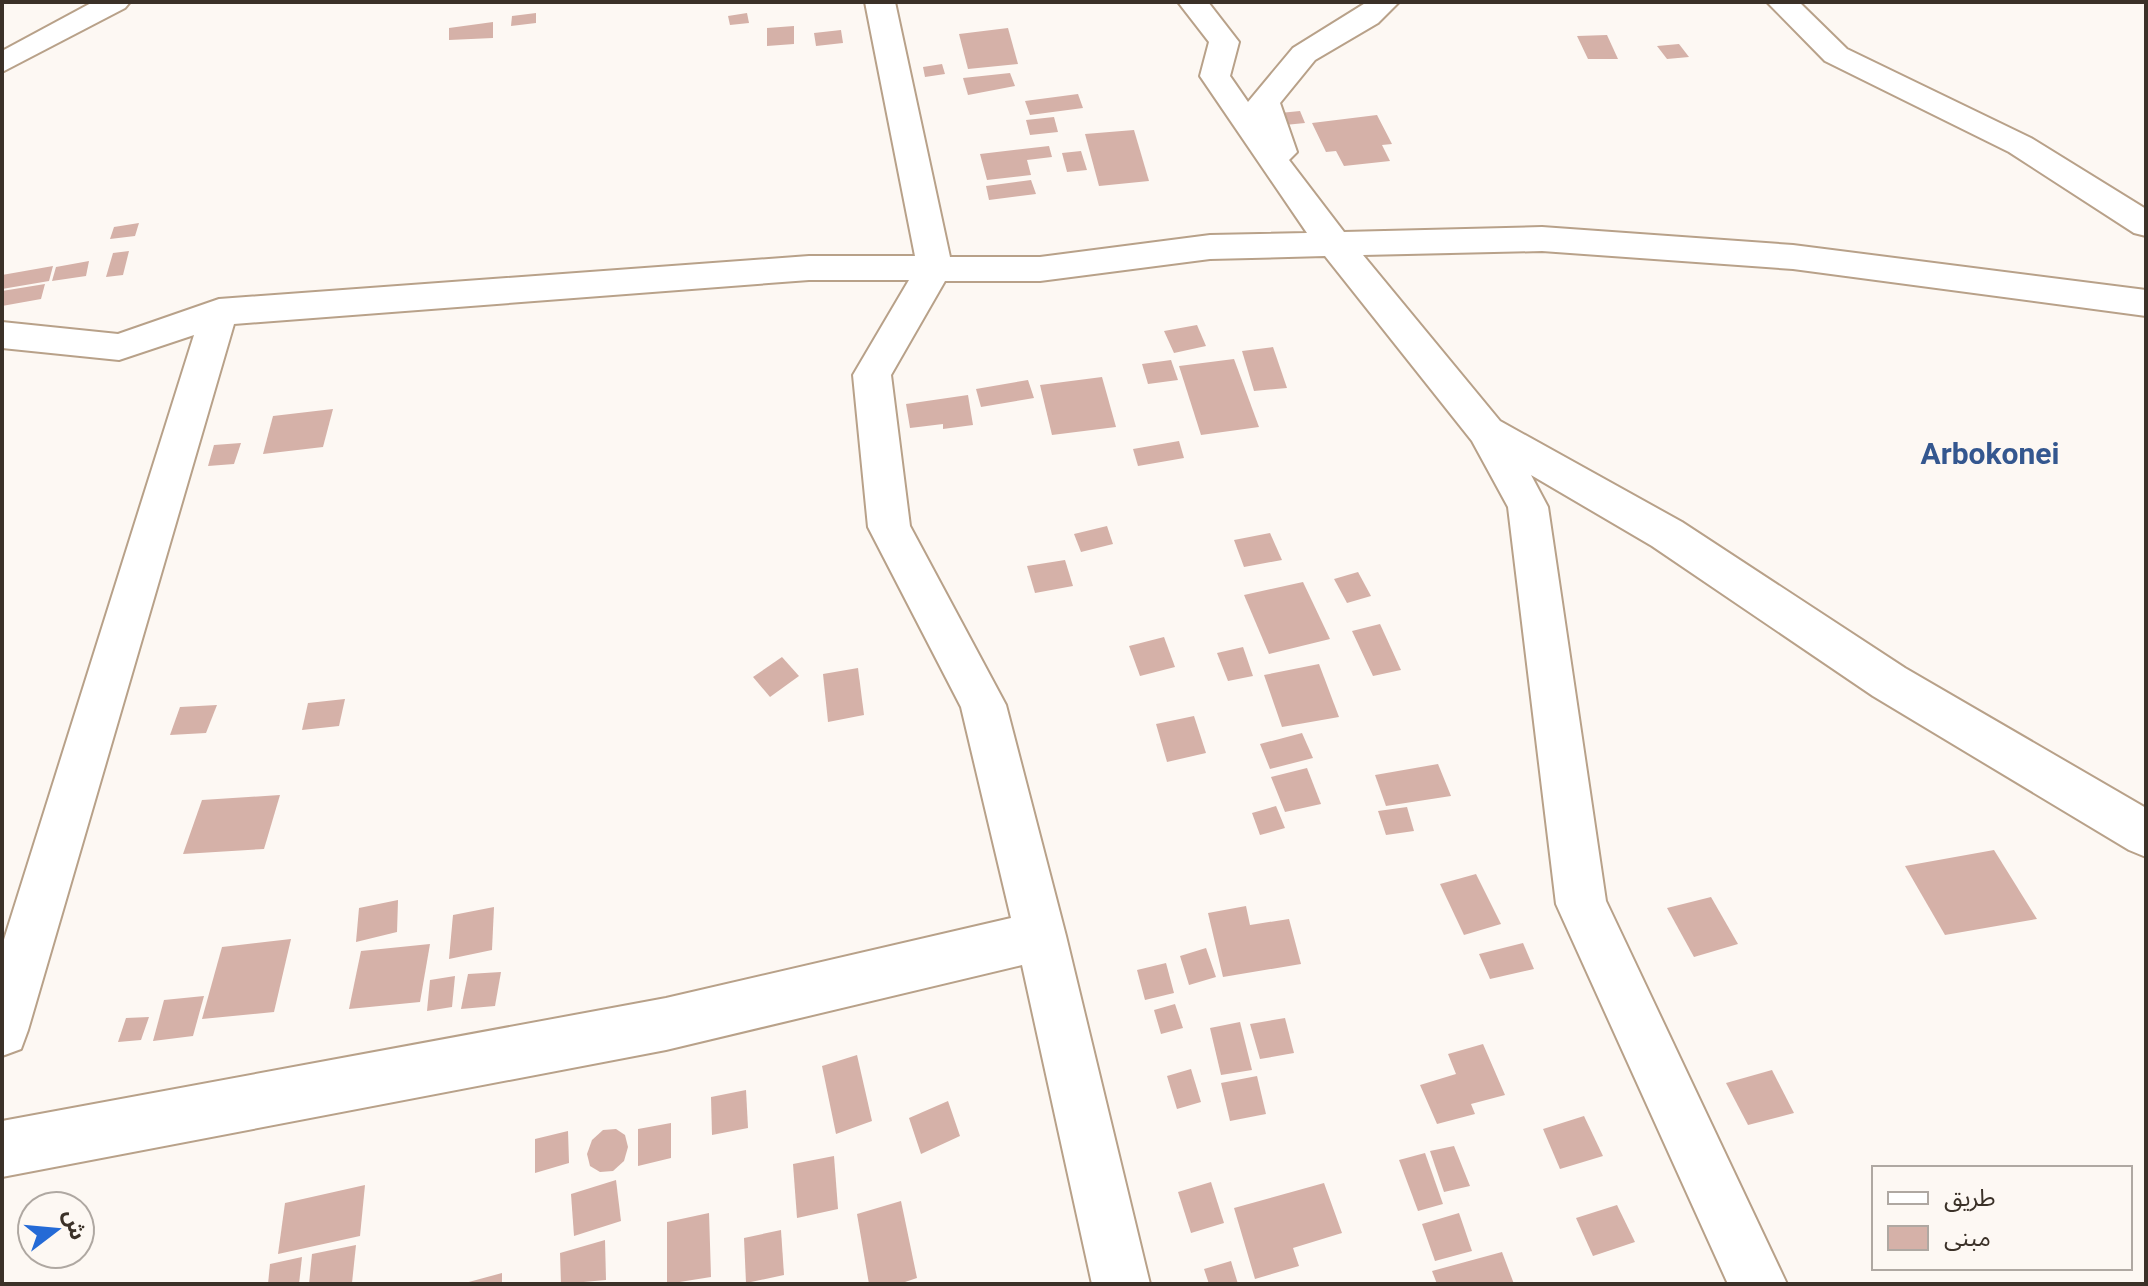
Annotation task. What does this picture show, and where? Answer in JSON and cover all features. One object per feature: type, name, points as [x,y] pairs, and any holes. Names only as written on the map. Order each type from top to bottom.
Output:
[{"type":"street","points":[[2,63],[115,2]]},
{"type":"street","points":[[880,2],[935,267],[872,375],[889,527],[983,705],[1041,936],[1121,1284]]},
{"type":"street","points":[[1193,2],[1224,42],[1215,76],[1296,196],[1486,431],[1528,507],[1581,904],[1758,1284]]},
{"type":"street","points":[[1296,196],[1264,102],[1304,54],[1368,17],[1384,2]]},
{"type":"street","points":[[1782,2],[1836,55],[2020,145],[2146,225]]},
{"type":"street","points":[[2,335],[119,347],[219,312],[809,268],[1040,269],[1210,247],[1542,239],[1778,256],[2146,303]]},
{"type":"street","points":[[2,1030],[219,312]]},
{"type":"street","points":[[1486,431],[1667,534],[1889,682],[2146,834]]},
{"type":"street","points":[[2,1149],[666,1024],[1041,936]]},
{"type":"building","points":[[536,13],[536,23],[511,26],[512,16]]},
{"type":"building","points":[[747,13],[749,23],[730,25],[728,16]]},
{"type":"building","points":[[493,22],[493,38],[449,40],[449,28]]},
{"type":"building","points":[[794,26],[794,44],[767,46],[767,28]]},
{"type":"building","points":[[1008,28],[1018,64],[968,69],[959,34]]},
{"type":"building","points":[[841,30],[843,43],[816,46],[814,33]]},
{"type":"building","points":[[1607,35],[1618,59],[1588,59],[1577,36]]},
{"type":"building","points":[[1679,44],[1689,57],[1667,59],[1657,46]]},
{"type":"building","points":[[942,64],[945,74],[925,77],[923,67]]},
{"type":"building","points":[[1010,73],[1015,86],[968,95],[963,78]]},
{"type":"building","points":[[1078,94],[1083,108],[1030,115],[1025,101]]},
{"type":"building","points":[[1300,111],[1305,123],[1285,125],[1280,113]]},
{"type":"building","points":[[1377,115],[1392,144],[1382,145],[1390,161],[1344,166],[1336,151],[1326,152],[1312,123]]},
{"type":"building","points":[[1054,117],[1058,132],[1030,135],[1026,120]]},
{"type":"building","points":[[1134,130],[1149,181],[1099,186],[1085,134]]},
{"type":"building","points":[[1049,146],[1052,157],[1027,160],[1031,175],[987,180],[980,154]]},
{"type":"building","points":[[1081,151],[1087,170],[1067,172],[1062,153]]},
{"type":"building","points":[[1031,180],[1036,194],[989,200],[986,186]]},
{"type":"building","points":[[139,223],[135,236],[110,239],[114,227]]},
{"type":"building","points":[[129,251],[123,275],[106,277],[113,253]]},
{"type":"building","points":[[89,261],[86,276],[52,281],[56,267]]},
{"type":"building","points":[[53,266],[49,281],[2,289],[2,275]]},
{"type":"building","points":[[45,284],[41,299],[2,306],[2,291]]},
{"type":"building","points":[[1197,325],[1206,346],[1174,353],[1164,331]]},
{"type":"building","points":[[1273,347],[1287,388],[1254,391],[1242,351]]},
{"type":"building","points":[[1234,359],[1259,427],[1201,435],[1179,366]]},
{"type":"building","points":[[1171,360],[1178,380],[1148,384],[1142,364]]},
{"type":"building","points":[[1102,377],[1116,427],[1052,435],[1040,385]]},
{"type":"building","points":[[1028,380],[1034,398],[981,407],[976,389]]},
{"type":"building","points":[[968,395],[973,425],[943,429],[943,424],[910,428],[906,404]]},
{"type":"building","points":[[333,409],[323,447],[263,454],[273,416]]},
{"type":"building","points":[[1179,441],[1184,458],[1138,466],[1133,449]]},
{"type":"building","points":[[241,443],[234,464],[208,466],[214,445]]},
{"type":"building","points":[[1107,526],[1113,544],[1081,552],[1074,534]]},
{"type":"building","points":[[1270,533],[1282,560],[1244,567],[1234,540]]},
{"type":"building","points":[[1065,560],[1073,586],[1035,593],[1027,566]]},
{"type":"building","points":[[1358,572],[1371,596],[1347,603],[1334,579]]},
{"type":"building","points":[[1303,582],[1330,639],[1269,654],[1244,595]]},
{"type":"building","points":[[1380,624],[1401,670],[1373,676],[1352,631]]},
{"type":"building","points":[[1164,637],[1175,667],[1140,676],[1129,646]]},
{"type":"building","points":[[1243,647],[1253,676],[1228,681],[1217,653]]},
{"type":"building","points":[[782,657],[799,676],[770,697],[753,677]]},
{"type":"building","points":[[1319,664],[1339,717],[1282,727],[1264,675]]},
{"type":"building","points":[[858,668],[864,715],[828,722],[823,674]]},
{"type":"building","points":[[345,699],[339,726],[302,730],[308,703]]},
{"type":"building","points":[[217,705],[206,733],[170,735],[180,707]]},
{"type":"building","points":[[1194,716],[1206,753],[1167,762],[1156,724]]},
{"type":"building","points":[[1302,733],[1313,758],[1270,769],[1260,744]]},
{"type":"building","points":[[1438,764],[1451,796],[1386,806],[1375,775]]},
{"type":"building","points":[[1307,768],[1321,804],[1285,812],[1271,777]]},
{"type":"building","points":[[280,795],[264,849],[183,854],[202,800]]},
{"type":"building","points":[[1276,806],[1285,828],[1260,835],[1252,813]]},
{"type":"building","points":[[1407,807],[1414,831],[1386,835],[1378,811]]},
{"type":"building","points":[[1994,850],[2037,919],[1945,935],[1905,866]]},
{"type":"building","points":[[1476,874],[1501,924],[1464,935],[1440,884]]},
{"type":"building","points":[[1711,897],[1738,944],[1694,957],[1667,908]]},
{"type":"building","points":[[398,900],[397,932],[356,942],[359,908]]},
{"type":"building","points":[[1246,906],[1250,925],[1289,919],[1301,964],[1223,977],[1208,913]]},
{"type":"building","points":[[494,907],[492,950],[449,959],[453,915]]},
{"type":"building","points":[[291,939],[274,1012],[202,1019],[222,947]]},
{"type":"building","points":[[1523,943],[1534,969],[1490,979],[1479,954]]},
{"type":"building","points":[[430,944],[420,1002],[349,1009],[361,951]]},
{"type":"building","points":[[1206,948],[1216,977],[1189,985],[1180,956]]},
{"type":"building","points":[[1166,963],[1174,993],[1145,1000],[1137,970]]},
{"type":"building","points":[[501,972],[495,1006],[461,1009],[468,974]]},
{"type":"building","points":[[455,976],[452,1007],[427,1011],[430,980]]},
{"type":"building","points":[[204,996],[193,1036],[153,1041],[164,1000]]},
{"type":"building","points":[[1175,1004],[1183,1028],[1161,1034],[1154,1010]]},
{"type":"building","points":[[149,1017],[141,1040],[118,1042],[126,1018]]},
{"type":"building","points":[[1285,1018],[1294,1053],[1260,1059],[1250,1024]]},
{"type":"building","points":[[1240,1022],[1252,1070],[1221,1075],[1210,1028]]},
{"type":"building","points":[[1483,1044],[1505,1095],[1471,1104],[1475,1114],[1437,1124],[1420,1085],[1456,1074],[1448,1054]]},
{"type":"building","points":[[857,1055],[872,1121],[836,1134],[822,1066]]},
{"type":"building","points":[[1191,1069],[1201,1102],[1177,1109],[1167,1076]]},
{"type":"building","points":[[1772,1070],[1794,1113],[1748,1125],[1726,1083]]},
{"type":"building","points":[[1257,1076],[1266,1114],[1230,1121],[1221,1083]]},
{"type":"building","points":[[746,1090],[748,1128],[712,1135],[711,1097]]},
{"type":"building","points":[[948,1101],[960,1136],[921,1154],[909,1118]]},
{"type":"building","points":[[1584,1116],[1603,1156],[1560,1169],[1543,1129]]},
{"type":"building","points":[[671,1123],[671,1158],[638,1166],[638,1129]]},
{"type":"building","points":[[616,1129],[625,1135],[628,1147],[624,1161],[613,1171],[600,1172],[590,1166],[587,1154],[592,1140],[603,1130]]},
{"type":"building","points":[[568,1131],[569,1163],[535,1173],[535,1139]]},
{"type":"building","points":[[1454,1146],[1470,1186],[1444,1192],[1430,1151]]},
{"type":"building","points":[[1425,1153],[1443,1204],[1418,1211],[1399,1160]]},
{"type":"building","points":[[834,1156],[838,1209],[797,1218],[793,1164]]},
{"type":"building","points":[[616,1180],[621,1221],[574,1236],[571,1194]]},
{"type":"building","points":[[1211,1182],[1224,1223],[1191,1233],[1178,1192]]},
{"type":"building","points":[[1324,1183],[1342,1233],[1293,1248],[1299,1266],[1255,1279],[1234,1208]]},
{"type":"building","points":[[365,1185],[360,1236],[278,1254],[285,1203]]},
{"type":"building","points":[[901,1201],[917,1278],[899,1284],[869,1284],[857,1214]]},
{"type":"building","points":[[1617,1205],[1635,1242],[1593,1256],[1576,1218]]},
{"type":"building","points":[[709,1213],[711,1277],[667,1284],[667,1222]]},
{"type":"building","points":[[1459,1213],[1472,1251],[1435,1261],[1422,1224]]},
{"type":"building","points":[[781,1230],[784,1275],[746,1283],[744,1238]]},
{"type":"building","points":[[605,1240],[606,1280],[561,1284],[560,1253]]},
{"type":"building","points":[[356,1245],[352,1283],[309,1284],[312,1254]]},
{"type":"building","points":[[1502,1252],[1514,1284],[1437,1284],[1432,1271]]},
{"type":"building","points":[[302,1257],[299,1284],[268,1284],[270,1264]]},
{"type":"building","points":[[1231,1261],[1238,1284],[1209,1284],[1204,1269]]},
{"type":"building","points":[[502,1273],[502,1284],[465,1284],[465,1283]]},
{"type":"district","name":"Arbokonei","points":[[1990,453]]}]
